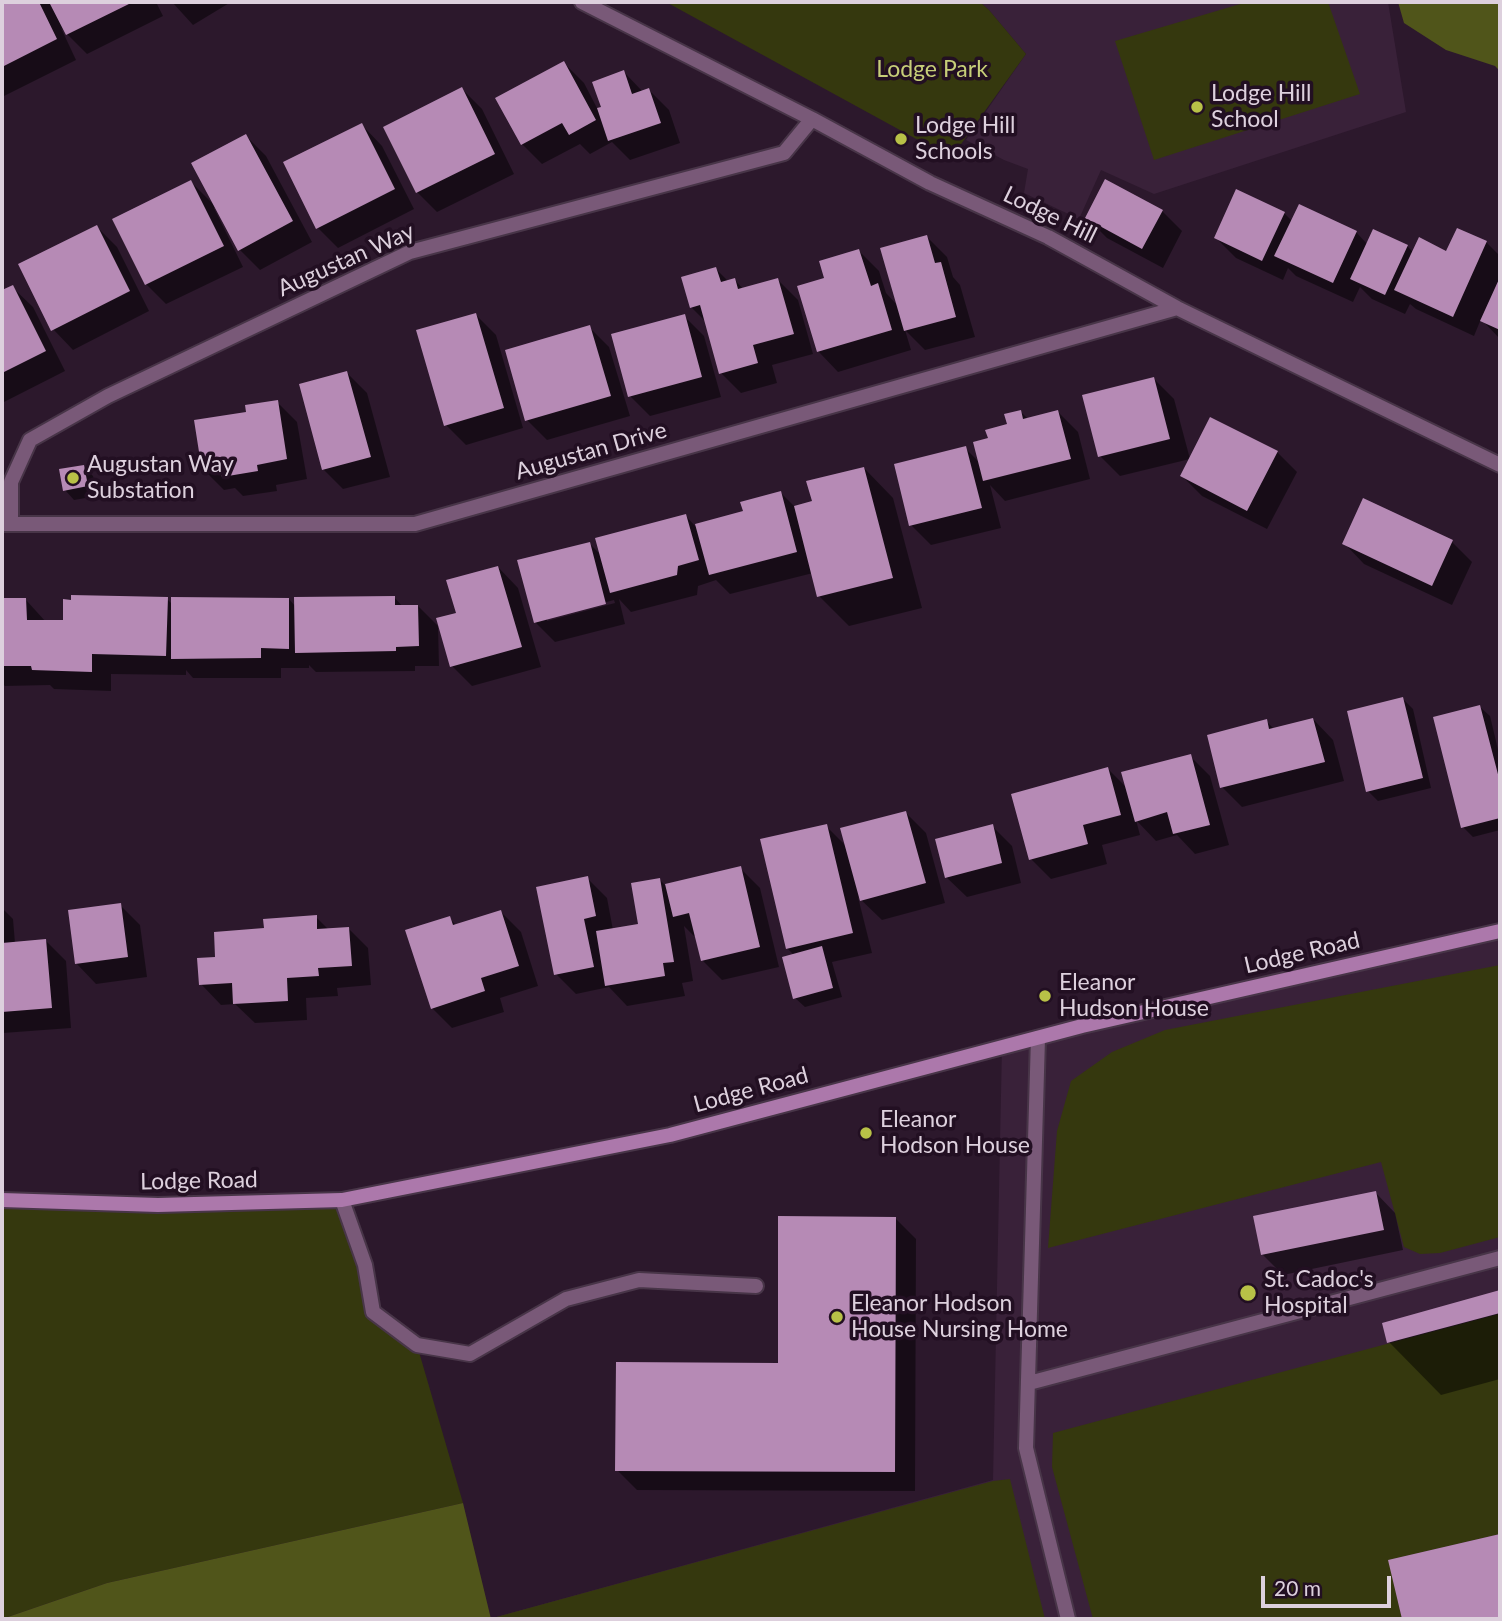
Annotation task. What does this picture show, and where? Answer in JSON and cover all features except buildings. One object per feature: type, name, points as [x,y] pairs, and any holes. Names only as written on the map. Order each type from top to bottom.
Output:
[{"type":"street","name":"Lodge Hill","points":[[582,2],[930,183],[1048,237],[1177,309],[1500,465]]},
{"type":"street","name":"Augustan Way","points":[[7,523],[11,482],[30,440],[108,396],[410,252],[784,153],[812,120]]},
{"type":"street","name":"Augustan Drive","points":[[7,523],[415,524],[1177,309]]},
{"type":"street","name":"Lodge Road","points":[[2,1200],[158,1205],[342,1200],[670,1135],[1082,1026],[1500,931]]},
{"type":"street","points":[[1038,1038],[1026,1448],[1068,1619]]},
{"type":"street","points":[[342,1200],[365,1265],[373,1312],[417,1345],[470,1354],[566,1300],[639,1280],[756,1286]]},
{"type":"street","points":[[1029,1383],[1500,1258]]},
{"type":"shaded area","name":"Lodge Hill School","points":[[980,2],[1388,2],[1406,112],[1154,194],[1101,170],[1079,219],[1024,193],[1028,169],[966,140],[1026,54]]},
{"type":"shaded area","name":"St. Cadoc's Hospital","points":[[1500,931],[1500,1619],[489,1619],[993,1480],[1002,1046]]},
{"type":"green space","name":"Lodge Park","points":[[666,2],[980,2],[1026,54],[951,158]]},
{"type":"green space","points":[[1247,2],[1328,2],[1360,94],[1154,160],[1115,41]]},
{"type":"green space","points":[[1398,2],[1500,2],[1500,71],[1495,66],[1446,50],[1404,23]]},
{"type":"green space","points":[[1500,965],[1500,1237],[1440,1253],[1420,1254],[1404,1247],[1381,1162],[1048,1248],[1057,1131],[1071,1081],[1112,1052],[1165,1030]]},
{"type":"green space","points":[[2,1200],[342,1200],[374,1312],[417,1345],[463,1503],[107,1583],[2,1619]]},
{"type":"green space","points":[[1499,1314],[1500,1534],[1389,1560],[1402,1619],[1093,1619],[1052,1467],[1053,1433]]},
{"type":"green space","points":[[1010,1479],[1045,1619],[489,1619],[993,1481]]},
{"type":"green space","points":[[463,1503],[491,1619],[2,1619],[107,1583]]},
{"type":"place","name":"Lodge Hill School","points":[[1197,107]]},
{"type":"place","name":"Lodge Hill Schools","points":[[901,139]]},
{"type":"place","name":"Augustan Way Substation","points":[[73,478]]},
{"type":"place","name":"Eleanor Hudson House","points":[[1045,996]]},
{"type":"place","name":"Eleanor Hodson House","points":[[866,1133]]},
{"type":"place","name":"St. Cadoc's Hospital","points":[[1248,1293]]},
{"type":"place","name":"Eleanor Hodson House Nursing Home","points":[[837,1317]]}]
